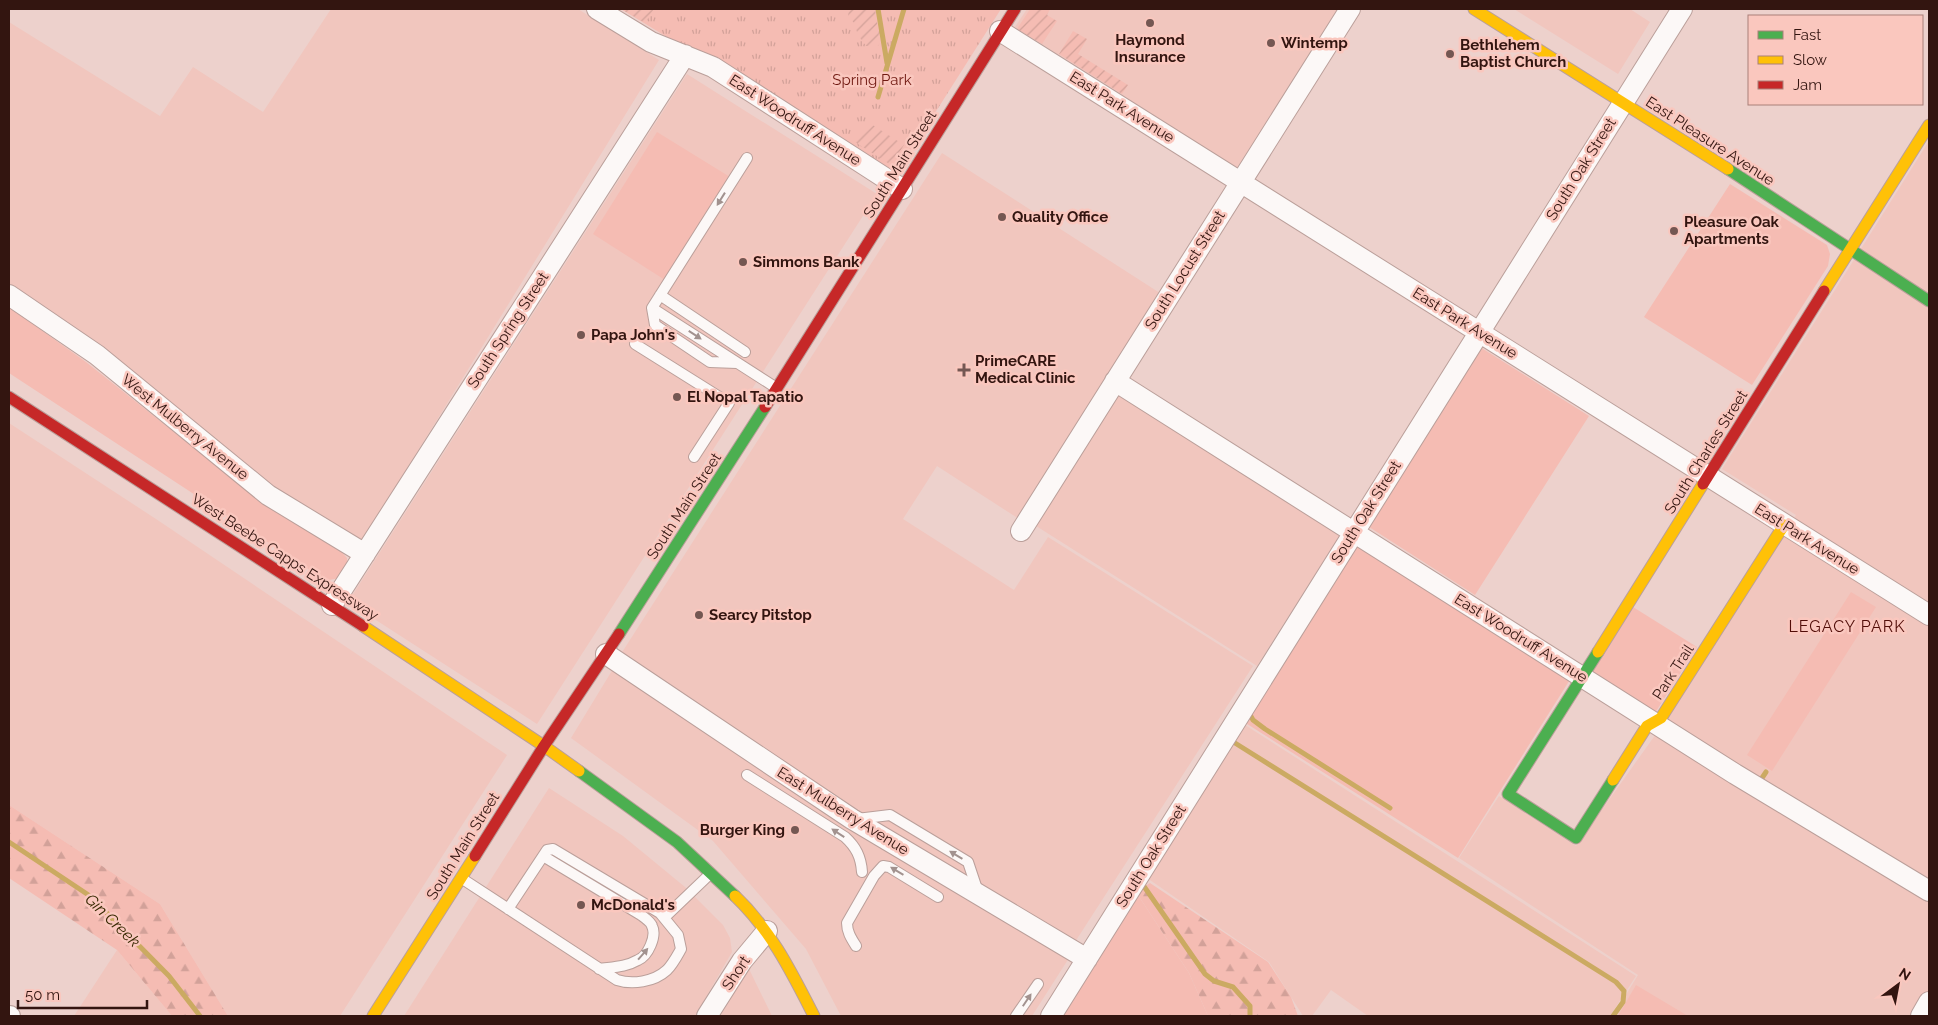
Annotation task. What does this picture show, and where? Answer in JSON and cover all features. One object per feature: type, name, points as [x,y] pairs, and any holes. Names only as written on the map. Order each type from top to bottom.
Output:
[{"type":"main road","name":"South Main Street","points":[[373,1016],[544,746],[606,654],[777,388],[1015,9]]},
{"type":"main road","name":"East Pleasure Avenue","points":[[1474,9],[1929,301]]},
{"type":"main road","name":"South Charles Street","points":[[1508,794],[1929,125]]},
{"type":"main road","name":"West Beebe Capps Expressway","points":[[9,397],[332,605],[544,746],[677,842],[742,903],[766,931],[799,986],[814,1016]]},
{"type":"main road","name":"Park Trail","points":[[1508,794],[1576,838],[1647,726],[1661,718],[1784,525]]},
{"type":"street","name":"East Woodruff Avenue","points":[[598,9],[651,42],[713,67],[902,188]]},
{"type":"street","name":"South Locust Street","points":[[1021,531],[1350,9]]},
{"type":"street","name":"South Oak Street","points":[[1051,1016],[1682,9]]},
{"type":"street","name":"East Park Avenue","points":[[1000,31],[1479,332],[1707,478],[1929,615]]},
{"type":"street","name":"South Spring Street","points":[[332,605],[685,56]]},
{"type":"street","name":"West Mulberry Avenue","points":[[9,295],[97,355],[268,495],[365,554]]},
{"type":"street","name":"East Woodruff Avenue","points":[[1115,381],[1796,812],[1929,890]]},
{"type":"street","name":"East Mulberry Avenue","points":[[606,654],[852,819],[1087,959]]},
{"type":"street","name":"Short","points":[[707,1016],[742,961],[766,931]]},
{"type":"street","points":[[1921,1016],[1929,1002]]},
{"type":"lane","points":[[738,364],[710,362],[655,325],[652,308],[747,158]]},
{"type":"lane","points":[[660,295],[745,352]]},
{"type":"lane","points":[[652,308],[777,388]]},
{"type":"lane","points":[[635,344],[728,403],[694,457]]},
{"type":"lane","points":[[746,774],[854,844],[860,855],[862,872]]},
{"type":"lane","points":[[460,878],[616,980],[627,983],[644,981],[666,971],[681,949],[678,935],[660,913],[554,849],[547,850],[508,909]]},
{"type":"lane","points":[[544,856],[641,915],[652,924],[654,934],[640,960],[622,966],[599,969]]},
{"type":"lane","points":[[856,946],[850,936],[847,923],[874,876],[883,866],[890,867],[938,897]]},
{"type":"lane","points":[[664,918],[711,874]]},
{"type":"lane","points":[[1016,1016],[1038,984]]},
{"type":"shaded area","points":[[331,9],[578,9],[659,60],[361,543],[255,474],[154,388],[9,286],[9,22],[160,116],[193,67],[263,112]]},
{"type":"shaded area","points":[[1027,9],[1339,9],[1237,168],[1015,27]]},
{"type":"shaded area","points":[[1514,9],[1630,9],[1650,22],[1618,74]]},
{"type":"shaded area","points":[[687,74],[877,194],[537,724],[348,602]]},
{"type":"shaded area","points":[[1929,141],[1929,1016],[1613,1016],[1638,975],[1459,858],[1499,796],[1576,846],[1666,720],[1796,515],[1722,469]]},
{"type":"shaded area","points":[[942,153],[1163,295],[1019,519],[937,466],[903,519],[1014,590],[1048,537],[1253,666],[1075,942],[855,814],[619,657]]},
{"type":"shaded area","points":[[1118,390],[1342,532],[1257,666],[1033,524]]},
{"type":"shaded area","points":[[9,423],[156,519],[507,755],[340,1016],[228,1016],[160,904],[9,805]]},
{"type":"shaded area","points":[[613,669],[1069,958],[1032,1016],[841,1016],[806,949],[713,841],[571,738]]},
{"type":"shaded area","points":[[1242,723],[1636,976],[1610,1016],[1368,1016],[1331,990],[1312,1016],[1303,1016],[1269,962],[1147,878]]},
{"type":"shaded area","points":[[549,788],[623,836],[685,887],[723,925],[730,938],[732,952],[695,1016],[404,1016]]},
{"type":"shaded area","points":[[117,950],[172,1016],[74,1016]]},
{"type":"shaded area","points":[[749,969],[772,1016],[720,1016]]},
{"type":"green space","name":"Spring Park","points":[[621,9],[1001,9],[895,176]]},
{"type":"green space","points":[[621,9],[654,9],[645,23]]},
{"type":"green space","points":[[849,9],[875,9],[880,43],[878,46],[866,46],[858,35],[854,23],[848,16]]},
{"type":"green space","points":[[1030,9],[1050,9],[1047,15],[1057,21],[1042,44],[1017,29]]},
{"type":"green space","points":[[1073,31],[1087,39],[1078,54],[1128,85],[1122,94],[1059,54]]},
{"type":"green space","points":[[868,122],[904,145],[891,165],[855,142]]},
{"type":"green space","points":[[657,132],[730,177],[665,280],[593,234]]},
{"type":"green space","points":[[1730,184],[1827,245],[1830,254],[1828,266],[1752,385],[1644,317]]},
{"type":"green space","points":[[9,307],[86,362],[257,498],[338,548],[347,558],[347,569],[340,578],[329,580],[322,578],[9,373]]},
{"type":"green space","points":[[1480,347],[1589,416],[1475,595],[1366,525]]},
{"type":"green space","points":[[1358,545],[1571,678],[1458,858],[1244,722]]},
{"type":"green space","points":[[1851,592],[1876,607],[1772,771],[1747,755]]},
{"type":"green space","points":[[1633,607],[1697,647],[1655,713],[1591,673]]},
{"type":"green space","points":[[9,805],[160,904],[228,1016],[172,1016],[117,950],[9,878]]},
{"type":"green space","points":[[1150,883],[1268,962],[1291,997],[1298,1016],[1208,1016],[1189,973],[1136,892]]},
{"type":"green space","points":[[1136,892],[1189,973],[1208,1016],[1061,1016]]},
{"type":"green space","points":[[1636,985],[1688,1016],[1618,1016]]},
{"type":"waterway","points":[[878,9],[887,63]]},
{"type":"waterway","points":[[878,97],[904,9]]},
{"type":"waterway","points":[[1249,713],[1253,720],[1265,729],[1390,808]]},
{"type":"waterway","points":[[1235,743],[1616,982],[1624,991],[1623,1002],[1613,1016]]},
{"type":"waterway","points":[[1762,778],[1766,772]]},
{"type":"waterway","name":"Gin Creek","points":[[9,842],[90,896],[169,976],[200,1016]]},
{"type":"waterway","points":[[1143,885],[1205,974],[1214,981],[1233,987],[1250,1006],[1250,1016]]},
{"type":"traffic: fast","points":[[1728,169],[1929,301]]},
{"type":"traffic: fast","points":[[619,634],[765,407]]},
{"type":"traffic: fast","points":[[1598,652],[1508,794],[1576,838],[1613,780]]},
{"type":"traffic: fast","points":[[579,771],[677,842],[735,896]]},
{"type":"traffic: slow","points":[[1474,9],[1728,169]]},
{"type":"traffic: slow","points":[[1824,291],[1929,125]]},
{"type":"traffic: slow","points":[[1598,652],[1703,484]]},
{"type":"traffic: slow","points":[[1613,780],[1647,726],[1661,718],[1784,525]]},
{"type":"traffic: slow","points":[[363,626],[579,771]]},
{"type":"traffic: slow","points":[[373,1016],[475,856]]},
{"type":"traffic: slow","points":[[735,896],[748,909],[780,953],[814,1016]]},
{"type":"traffic: jam","points":[[765,407],[1015,9]]},
{"type":"traffic: jam","points":[[1703,484],[1824,291]]},
{"type":"traffic: jam","points":[[9,397],[363,626]]},
{"type":"traffic: jam","points":[[475,856],[544,746],[619,634]]},
{"type":"place","name":"Haymond Insurance","points":[[1150,23]]},
{"type":"place","name":"Wintemp","points":[[1271,43]]},
{"type":"place","name":"Bethlehem Baptist Church","points":[[1450,54]]},
{"type":"place","name":"Quality Office","points":[[1002,217]]},
{"type":"place","name":"Pleasure Oak Apartments","points":[[1674,231]]},
{"type":"place","name":"Simmons Bank","points":[[743,262]]},
{"type":"place","name":"Papa John's","points":[[581,335]]},
{"type":"place","name":"PrimeCARE Medical Clinic","points":[[964,370]]},
{"type":"place","name":"El Nopal Tapatio","points":[[677,397]]},
{"type":"place","name":"Searcy Pitstop","points":[[699,615]]},
{"type":"place","name":"Burger King","points":[[795,830]]},
{"type":"place","name":"McDonald's","points":[[581,905]]},
{"type":"district","name":"LEGACY PARK","points":[[1847,626]]}]
